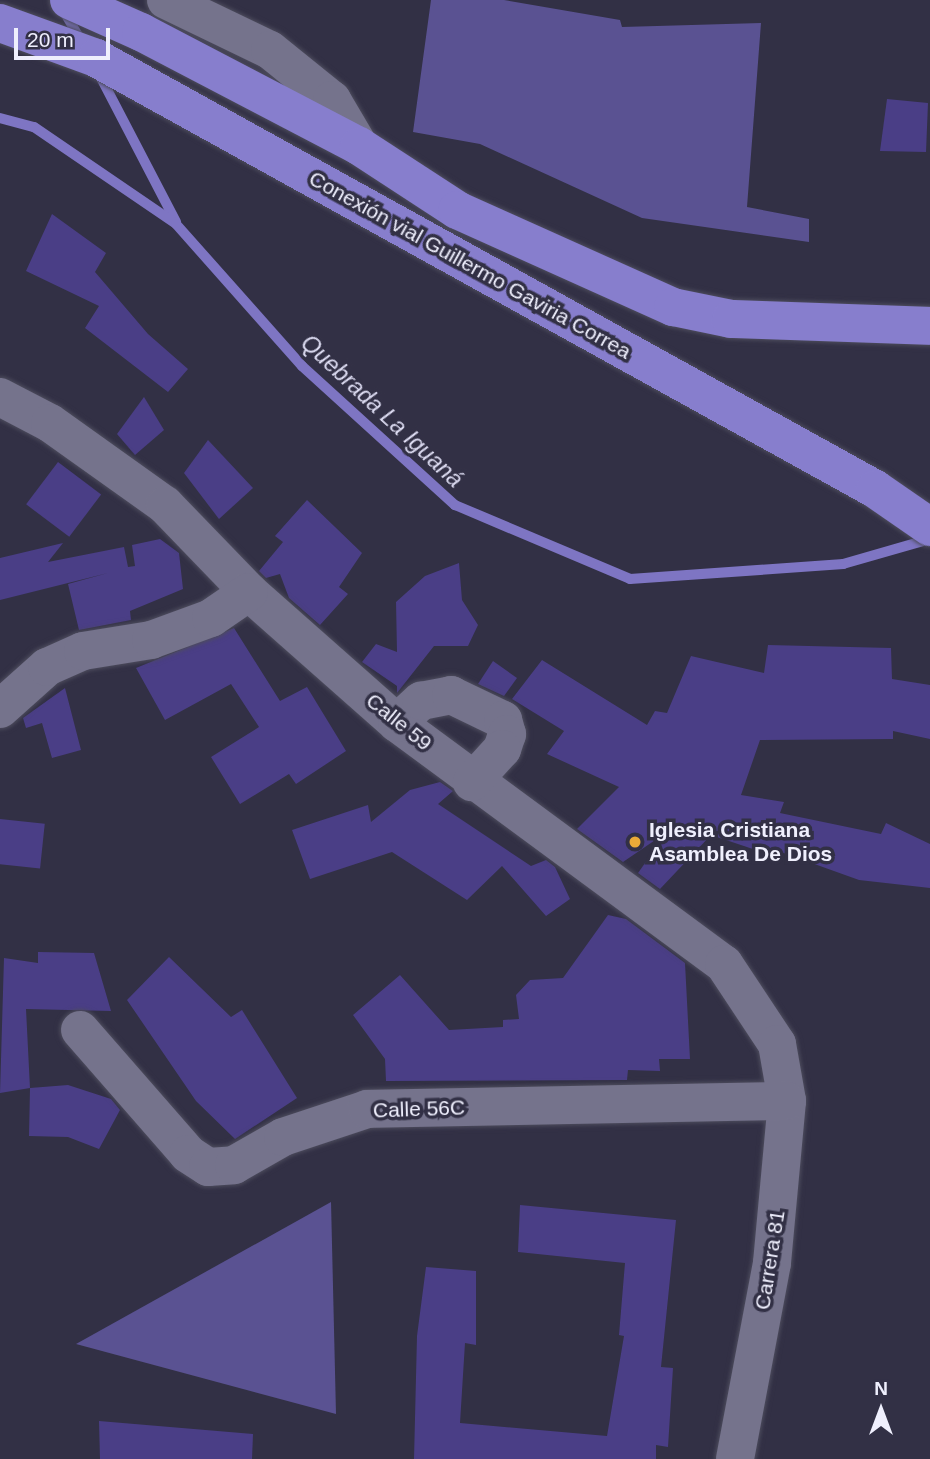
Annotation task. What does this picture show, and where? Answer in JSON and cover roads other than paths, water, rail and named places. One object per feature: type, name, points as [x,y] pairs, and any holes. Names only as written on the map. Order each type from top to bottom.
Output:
[{"type":"highway","name":"Conexión vial Guillermo Gaviria Correa","points":[[69,0],[141,32],[359,146],[457,210],[673,307],[730,318],[930,326]]},
{"type":"highway","name":"Conexión vial Guillermo Gaviria Correa","points":[[2,24],[96,58],[788,439],[930,527]]},
{"type":"street","points":[[184,3],[270,50],[312,83],[332,100],[359,146]]},
{"type":"street","name":"Calle 59","points":[[0,397],[50,423],[165,505],[249,592],[397,723],[472,782],[724,964],[783,1060]]},
{"type":"street","points":[[0,709],[47,667],[83,651],[151,640],[211,618],[249,592]]},
{"type":"street","points":[[397,723],[421,701],[451,695],[503,720],[507,734],[502,749],[472,782]]},
{"type":"street","name":"Calle 56C","points":[[80,1031],[188,1154],[208,1167],[234,1165],[283,1137],[367,1109],[788,1101]]},
{"type":"street","name":"Carrera 81","points":[[735,1459],[772,1263],[788,1101],[783,1060]]},
{"type":"waterway","points":[[65,13],[82,42]]},
{"type":"waterway","points":[[99,74],[176,222]]},
{"type":"waterway","name":"Quebrada La Iguaná","points":[[0,118],[34,127],[176,224],[302,366],[455,505],[630,579],[843,564],[930,539]]},
{"type":"place","name":"Iglesia Cristiana Asamblea De Dios","points":[[635,842]]}]
